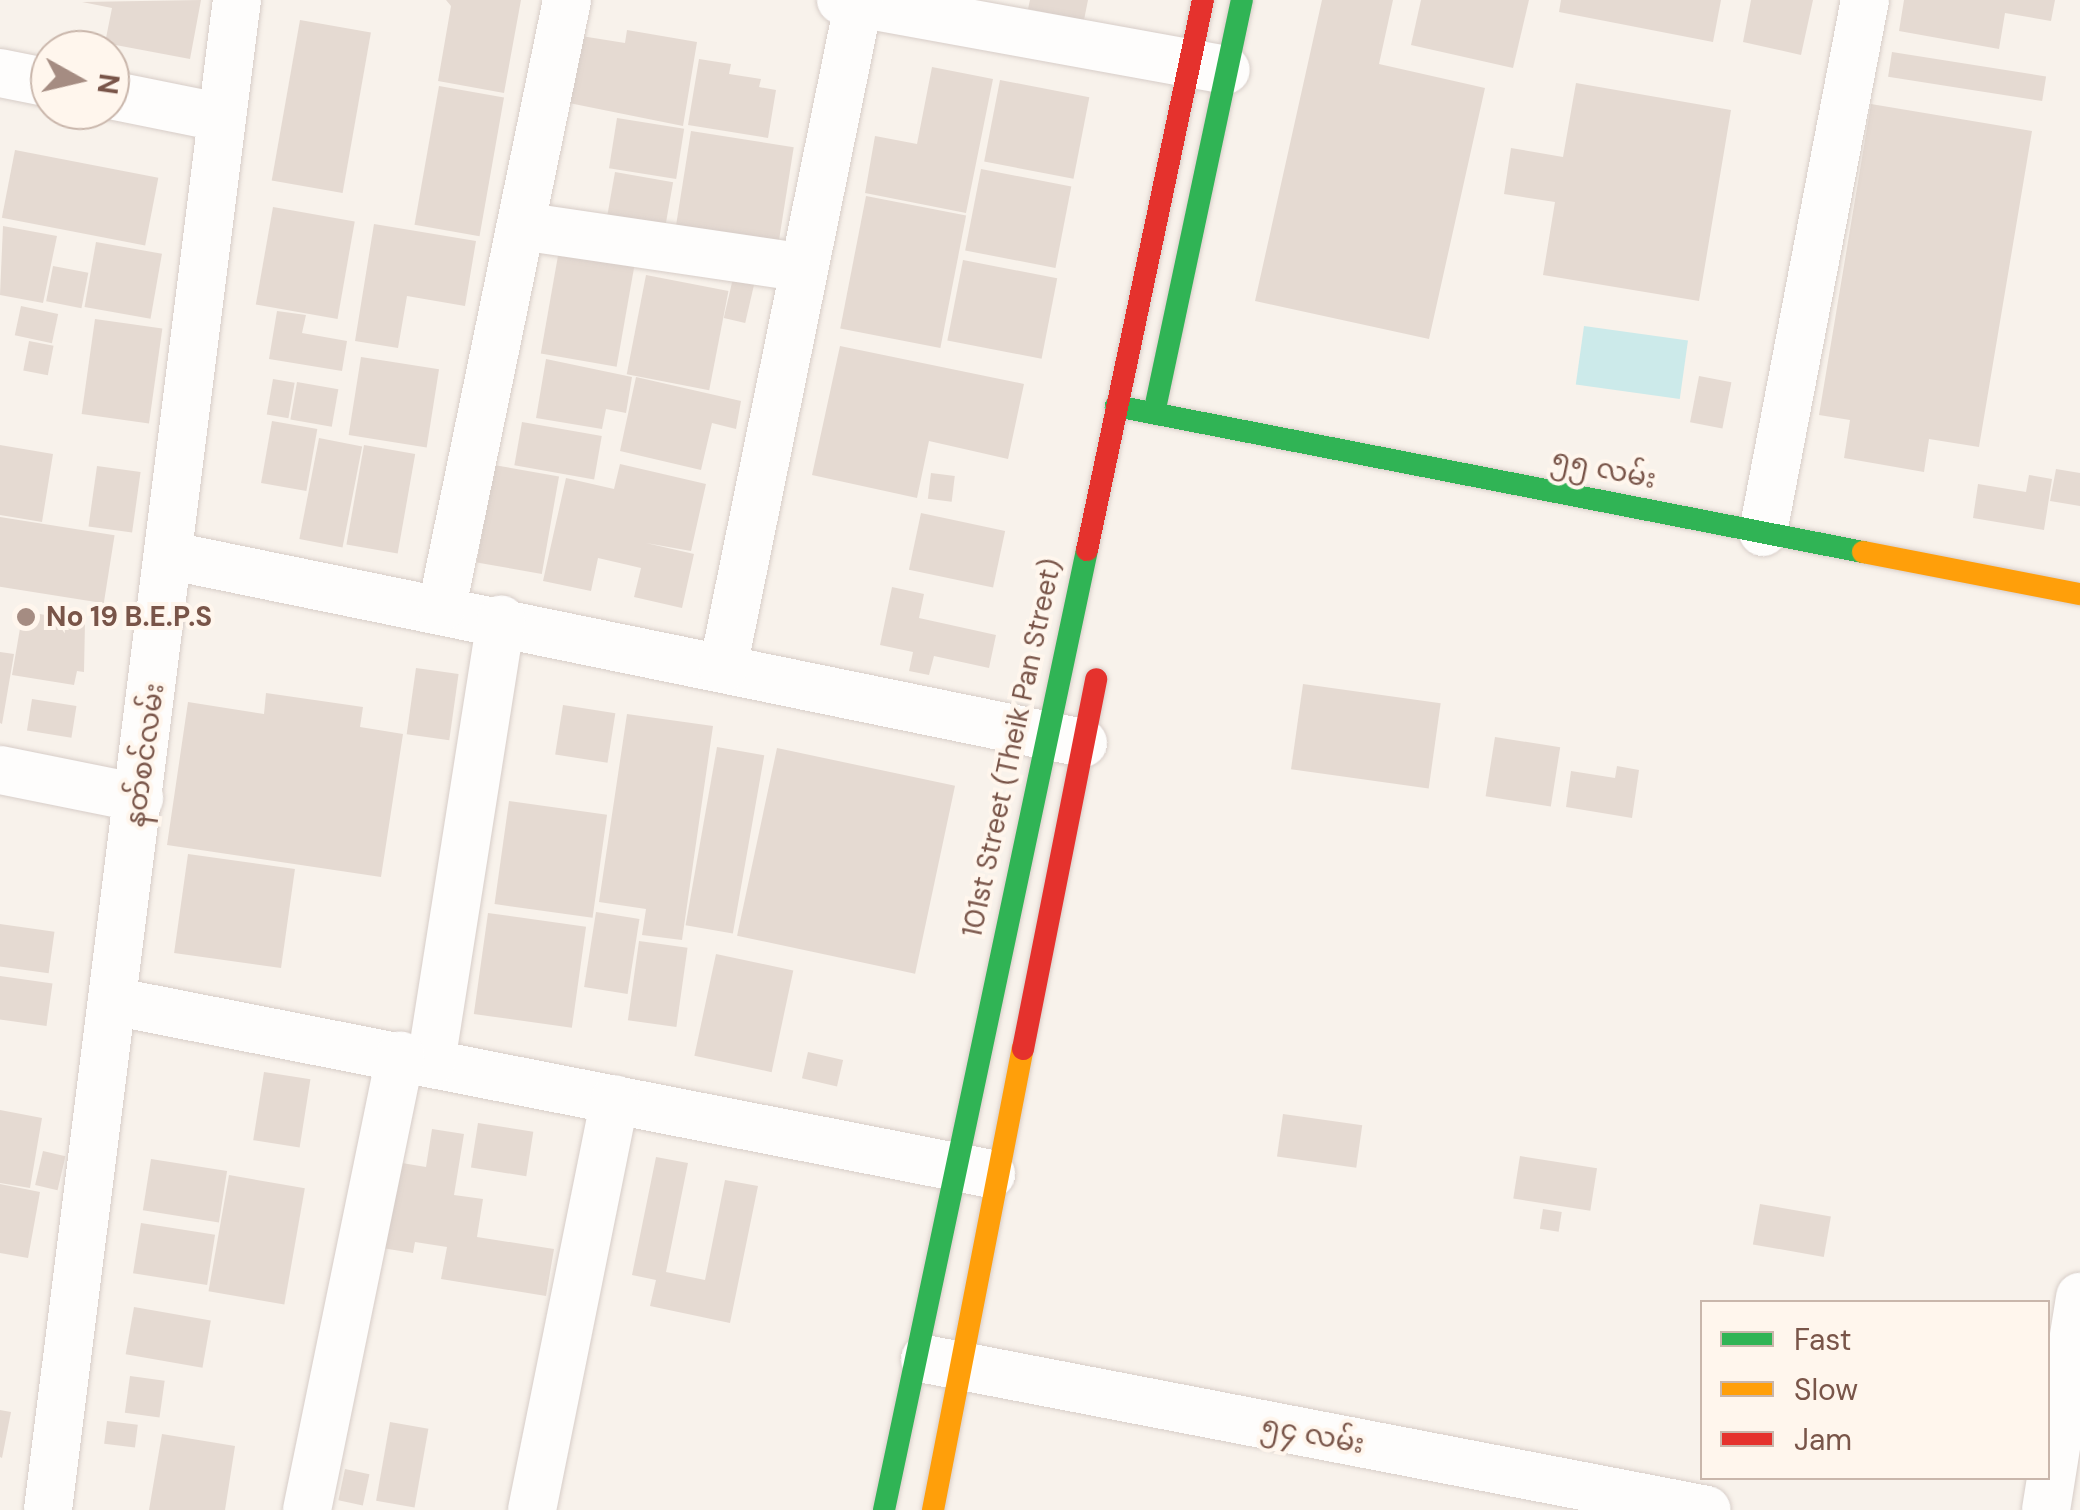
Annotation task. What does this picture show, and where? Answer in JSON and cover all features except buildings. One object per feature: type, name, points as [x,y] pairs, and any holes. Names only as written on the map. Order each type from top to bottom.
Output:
[{"type":"main road","name":"101st Street (Theik Pan Street)","points":[[1151,424],[1209,67],[1203,0]]},
{"type":"main road","name":"101st Street (Theik Pan Street)","points":[[884,1510],[941,1362],[1064,740],[1116,406],[1209,67],[1242,0]]},
{"type":"main road","name":"၅၅ လမ်း","points":[[1116,406],[1151,424],[1764,532],[2080,594]]},
{"type":"main road","name":"101st Street (Theik Pan Street)","points":[[933,1510],[941,1362],[976,1171],[1064,740],[1104,646]]},
{"type":"street","name":"နတ်စင်လမ်း","points":[[48,1510],[172,556],[219,117],[237,0]]},
{"type":"street","points":[[442,608],[567,0]]},
{"type":"street","points":[[1764,532],[1865,0]]},
{"type":"street","points":[[722,668],[804,268],[853,1],[1209,67]]},
{"type":"street","points":[[0,73],[30,79]]},
{"type":"street","points":[[130,99],[219,117]]},
{"type":"street","points":[[521,226],[804,268]]},
{"type":"street","points":[[172,556],[501,620],[1064,740]]},
{"type":"street","points":[[308,1510],[416,1059],[501,620]]},
{"type":"street","points":[[0,770],[139,798]]},
{"type":"street","points":[[112,1001],[976,1171]]},
{"type":"street","points":[[532,1510],[615,1099]]},
{"type":"street","points":[[2046,1510],[2080,1297]]},
{"type":"street","name":"၅၄ လမ်း","points":[[941,1362],[1707,1510]]},
{"type":"water","points":[[1584,326],[1688,341],[1680,399],[1576,384]]},
{"type":"traffic: fast","points":[[1156,404],[1242,0]]},
{"type":"traffic: fast","points":[[1116,406],[1863,552]]},
{"type":"traffic: fast","points":[[884,1510],[1087,550]]},
{"type":"traffic: slow","points":[[1863,552],[2080,594]]},
{"type":"traffic: slow","points":[[933,1510],[1023,1049]]},
{"type":"traffic: jam","points":[[1087,550],[1203,0]]},
{"type":"traffic: jam","points":[[1023,1049],[1096,679]]},
{"type":"place","name":"No 19 B.E.P.S","points":[[26,617]]}]
